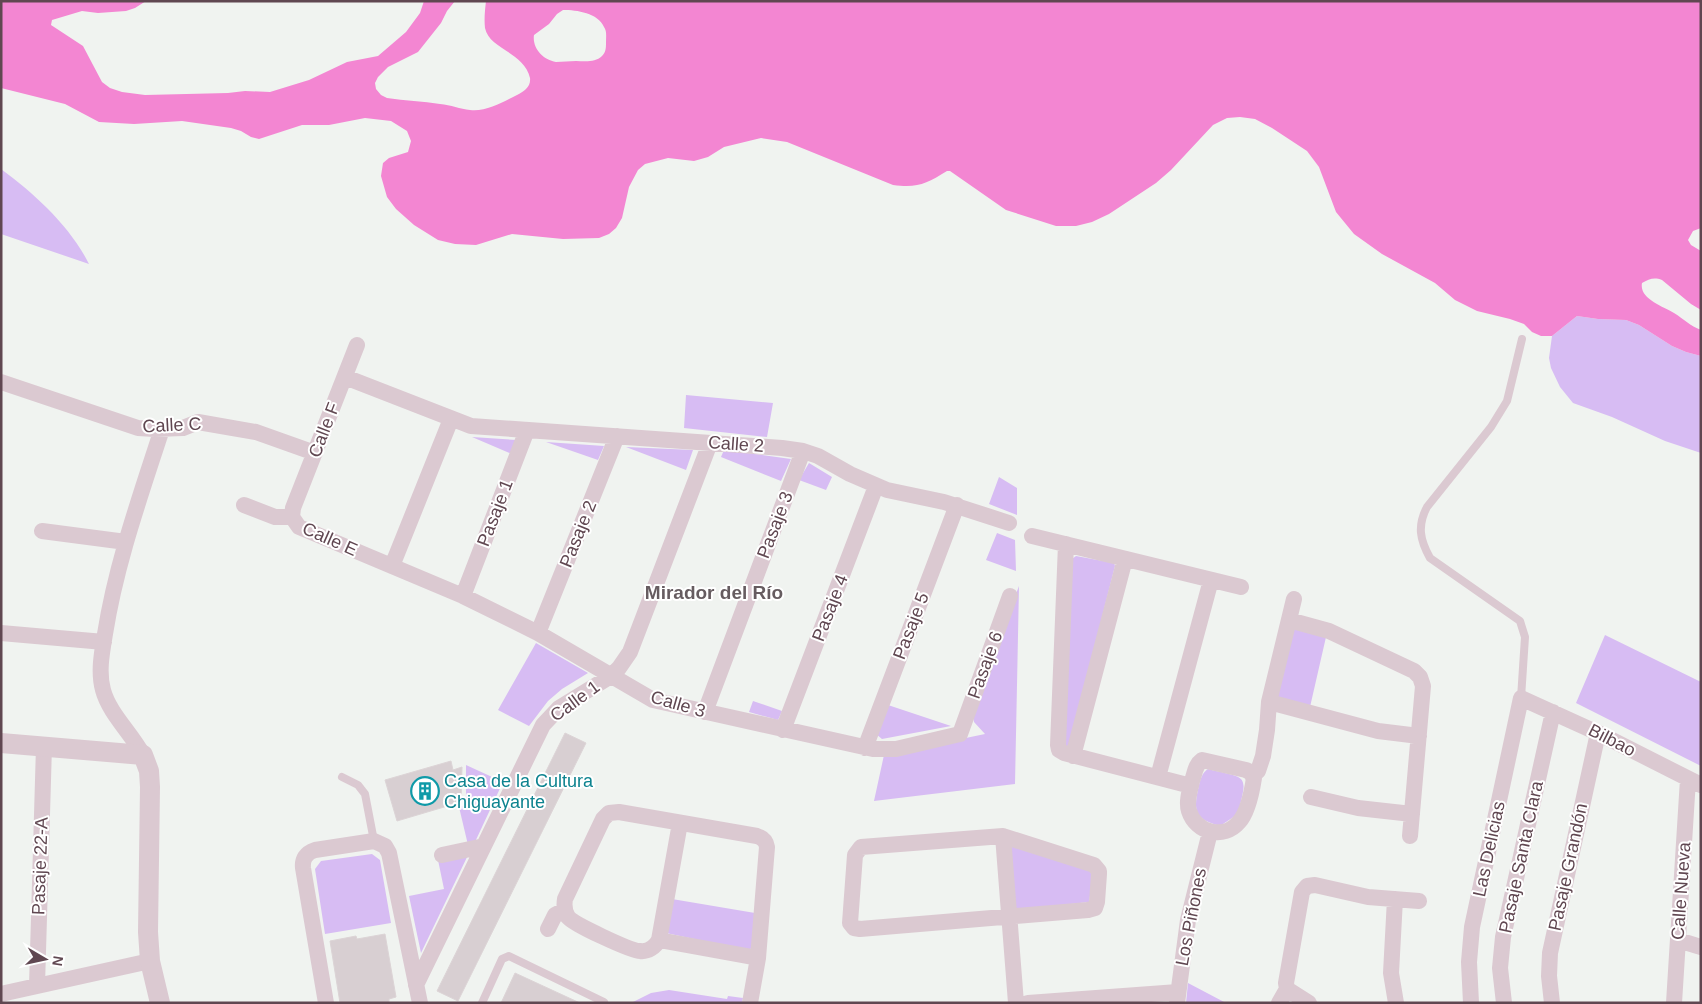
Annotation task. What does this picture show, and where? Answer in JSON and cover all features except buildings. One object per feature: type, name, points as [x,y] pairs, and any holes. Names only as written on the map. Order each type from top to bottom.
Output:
[{"type":"street","name":"Calle F","points":[[292,517],[357,344]]},
{"type":"street","points":[[344,377],[451,419],[392,566]]},
{"type":"street","name":"Calle C","points":[[1,382],[128,425],[147,429],[162,429],[183,428],[198,422],[268,435],[315,453]]},
{"type":"street","name":"Calle 2","points":[[451,419],[478,427],[803,451],[824,459],[876,486],[900,494],[956,505],[1009,523]]},
{"type":"street","points":[[160,1003],[150,961],[148,932],[149,771],[143,755],[110,706],[103,692],[101,672],[104,642],[113,594],[126,542],[162,429]]},
{"type":"street","name":"Pasaje 1","points":[[463,596],[527,430]]},
{"type":"street","name":"Pasaje 2","points":[[538,633],[617,436]]},
{"type":"street","name":"Calle 1","points":[[416,985],[544,725],[551,715],[563,705],[611,676],[619,668],[634,642],[710,443]]},
{"type":"street","name":"Pasaje 3","points":[[705,712],[803,451]]},
{"type":"street","name":"Pasaje 4","points":[[783,730],[876,486]]},
{"type":"street","name":"Calle E","points":[[244,505],[275,517],[292,517],[299,527],[392,566]]},
{"type":"street","name":"Pasaje 5","points":[[865,748],[956,505]]},
{"type":"street","points":[[42,531],[126,542]]},
{"type":"street","points":[[1032,536],[1241,587]]},
{"type":"street","points":[[1066,544],[1058,745],[1062,752],[1073,756],[1191,786]]},
{"type":"street","points":[[1073,756],[1125,559]]},
{"type":"street","name":"Calle 3","points":[[392,566],[463,596],[538,633],[653,700],[881,750],[896,749],[960,734]]},
{"type":"street","points":[[1158,777],[1211,580]]},
{"type":"street","name":"Pasaje 6","points":[[960,734],[1010,596]]},
{"type":"street","points":[[1252,774],[1258,771],[1263,756],[1268,730],[1269,702],[1294,599]]},
{"type":"street","points":[[1289,620],[1329,631],[1418,673],[1423,686],[1410,836]]},
{"type":"street","points":[[1,633],[104,642]]},
{"type":"street","name":"Bilbao","points":[[1521,698],[1598,733],[1694,782]]},
{"type":"street","name":"Las Delicias","points":[[1471,1003],[1469,962],[1472,928],[1521,698]]},
{"type":"street","points":[[1269,702],[1378,731],[1418,736]]},
{"type":"street","name":"Pasaje Santa Clara","points":[[1504,1003],[1500,968],[1503,937],[1553,712]]},
{"type":"street","name":"Pasaje Grandón","points":[[1552,1003],[1549,976],[1550,953],[1598,733]]},
{"type":"street","points":[[1,743],[143,755]]},
{"type":"street","name":"Pasaje 22-A","points":[[37,986],[44,746]]},
{"type":"street","points":[[1202,760],[1246,770],[1252,774],[1253,782],[1246,811],[1241,821],[1225,831],[1210,832],[1198,825],[1189,812],[1188,801],[1197,763],[1202,760]]},
{"type":"street","name":"Calle Nueva","points":[[1674,1003],[1678,940],[1694,782]]},
{"type":"street","points":[[1311,796],[1358,808],[1412,814]]},
{"type":"street","points":[[680,822],[659,940],[652,948],[646,951],[634,950],[570,920],[565,910],[565,898],[602,819],[610,813],[619,812],[680,822],[757,836],[764,840],[767,847],[758,958],[750,1003]]},
{"type":"street","name":"Los Piñones","points":[[1178,997],[1191,907],[1210,832]]},
{"type":"street","points":[[1003,836],[1016,1003]]},
{"type":"street","points":[[1003,836],[1090,863],[1099,871],[1097,902],[1092,910],[1009,917],[854,928],[849,920],[855,855],[861,847],[1003,836]]},
{"type":"street","points":[[326,1003],[303,864],[306,856],[315,850],[374,841],[382,843],[390,853],[420,1003]]},
{"type":"street","points":[[442,855],[484,846]]},
{"type":"street","points":[[1309,1003],[1283,996],[1302,892],[1307,886],[1315,886],[1346,894],[1419,900]]},
{"type":"street","points":[[1391,1002],[1395,899]]},
{"type":"street","points":[[548,929],[555,916],[565,910]]},
{"type":"street","points":[[659,940],[758,958]]},
{"type":"street","points":[[1678,940],[1701,946]]},
{"type":"street","points":[[1,994],[150,961]]},
{"type":"street","points":[[1028,1003],[1178,997]]},
{"type":"lane","points":[[1521,698],[1525,636],[1520,621],[1430,558],[1424,547],[1421,518],[1427,507],[1491,427],[1507,401],[1522,339]]},
{"type":"lane","points":[[342,778],[358,785],[365,794],[374,841]]},
{"type":"lane","points":[[482,1003],[502,960],[509,956],[604,1002]]},
{"type":"shaded area","points":[[1,1],[146,1],[126,11],[98,13],[82,11],[52,20],[51,25],[83,46],[102,82],[110,88],[122,92],[145,95],[245,91],[270,92],[309,80],[347,62],[378,56],[406,32],[420,13],[424,1],[455,1],[441,23],[418,52],[388,67],[378,77],[375,83],[376,89],[387,98],[476,110],[494,106],[517,95],[526,88],[530,81],[527,69],[521,62],[499,46],[488,35],[485,28],[486,1],[1701,1],[1701,228],[1693,231],[1688,240],[1691,245],[1701,251],[1701,310],[1662,280],[1647,280],[1642,283],[1642,289],[1648,298],[1658,305],[1701,330],[1701,356],[1672,346],[1639,325],[1626,320],[1577,316],[1552,336],[1541,336],[1532,332],[1524,324],[1477,311],[1455,300],[1435,283],[1382,254],[1354,234],[1336,212],[1319,167],[1307,151],[1255,119],[1227,118],[1213,125],[1171,170],[1156,183],[1109,214],[1092,222],[1076,226],[1056,226],[1006,210],[950,171],[921,184],[909,186],[893,185],[787,142],[761,138],[724,147],[708,157],[694,161],[668,158],[645,164],[638,170],[629,187],[622,218],[616,228],[609,234],[599,238],[563,239],[512,234],[476,245],[455,244],[438,240],[414,225],[396,209],[387,197],[381,176],[383,163],[389,158],[408,152],[411,141],[407,131],[391,121],[365,118],[329,125],[302,125],[259,139],[231,128],[182,121],[134,124],[99,122],[65,104],[1,88]],"holes":[[[563,10],[586,13],[601,22],[606,30],[606,50],[602,56],[596,60],[589,61],[556,62],[547,59],[539,53],[534,35]]]},
{"type":"shaded area","points":[[1,169],[51,212],[72,237],[89,264],[1,234]]},
{"type":"shaded area","points":[[1577,316],[1626,320],[1639,325],[1672,346],[1701,356],[1701,453],[1665,441],[1612,417],[1573,403],[1560,387],[1551,368],[1549,358],[1552,336]]},
{"type":"shaded area","points":[[686,395],[773,403],[767,437],[684,428]]},
{"type":"shaded area","points":[[472,437],[517,440],[512,454]]},
{"type":"shaded area","points":[[546,442],[604,446],[598,460]]},
{"type":"shaded area","points":[[626,447],[693,450],[686,470]]},
{"type":"shaded area","points":[[724,450],[791,459],[781,481],[721,457]]},
{"type":"shaded area","points":[[809,463],[832,477],[826,490],[799,480]]},
{"type":"shaded area","points":[[999,477],[1017,488],[1017,515],[989,504]]},
{"type":"shaded area","points":[[997,533],[1015,540],[1016,571],[986,560]]},
{"type":"shaded area","points":[[1076,556],[1114,563],[1115,566],[1069,747],[1064,746],[1072,559]]},
{"type":"shaded area","points":[[1019,586],[1015,784],[874,801],[884,755],[985,734],[974,722],[972,711]]},
{"type":"shaded area","points":[[1297,628],[1326,637],[1310,707],[1278,699],[1277,694],[1293,631]]},
{"type":"shaded area","points":[[1605,635],[1701,682],[1701,766],[1576,703]]},
{"type":"shaded area","points":[[536,643],[588,673],[562,689],[548,701],[529,726],[498,710]]},
{"type":"shaded area","points":[[753,701],[782,711],[778,720],[749,712]]},
{"type":"shaded area","points":[[888,705],[951,726],[882,739],[876,734]]},
{"type":"shaded area","points":[[466,765],[503,782],[475,842],[468,845],[459,807],[466,805]]},
{"type":"shaded area","points":[[1208,769],[1238,777],[1242,780],[1243,784],[1238,814],[1220,826],[1200,817],[1196,808],[1200,780]]},
{"type":"shaded area","points":[[1008,841],[1090,869],[1093,876],[1089,902],[1015,910]]},
{"type":"shaded area","points":[[469,853],[421,953],[409,896],[444,889],[438,860]]},
{"type":"shaded area","points":[[372,854],[380,860],[391,923],[325,934],[315,869],[321,861]]},
{"type":"shaded area","points":[[672,899],[755,913],[750,951],[666,933]]},
{"type":"shaded area","points":[[1188,983],[1226,1003],[1186,1003]]},
{"type":"shaded area","points":[[669,990],[727,999],[728,996],[743,998],[742,1003],[631,1003],[651,993]]},
{"type":"place","name":"Casa de la Cultura Chiguayante","points":[[425,791]]},
{"type":"district","name":"Mirador del Río","points":[[714,592]]}]
